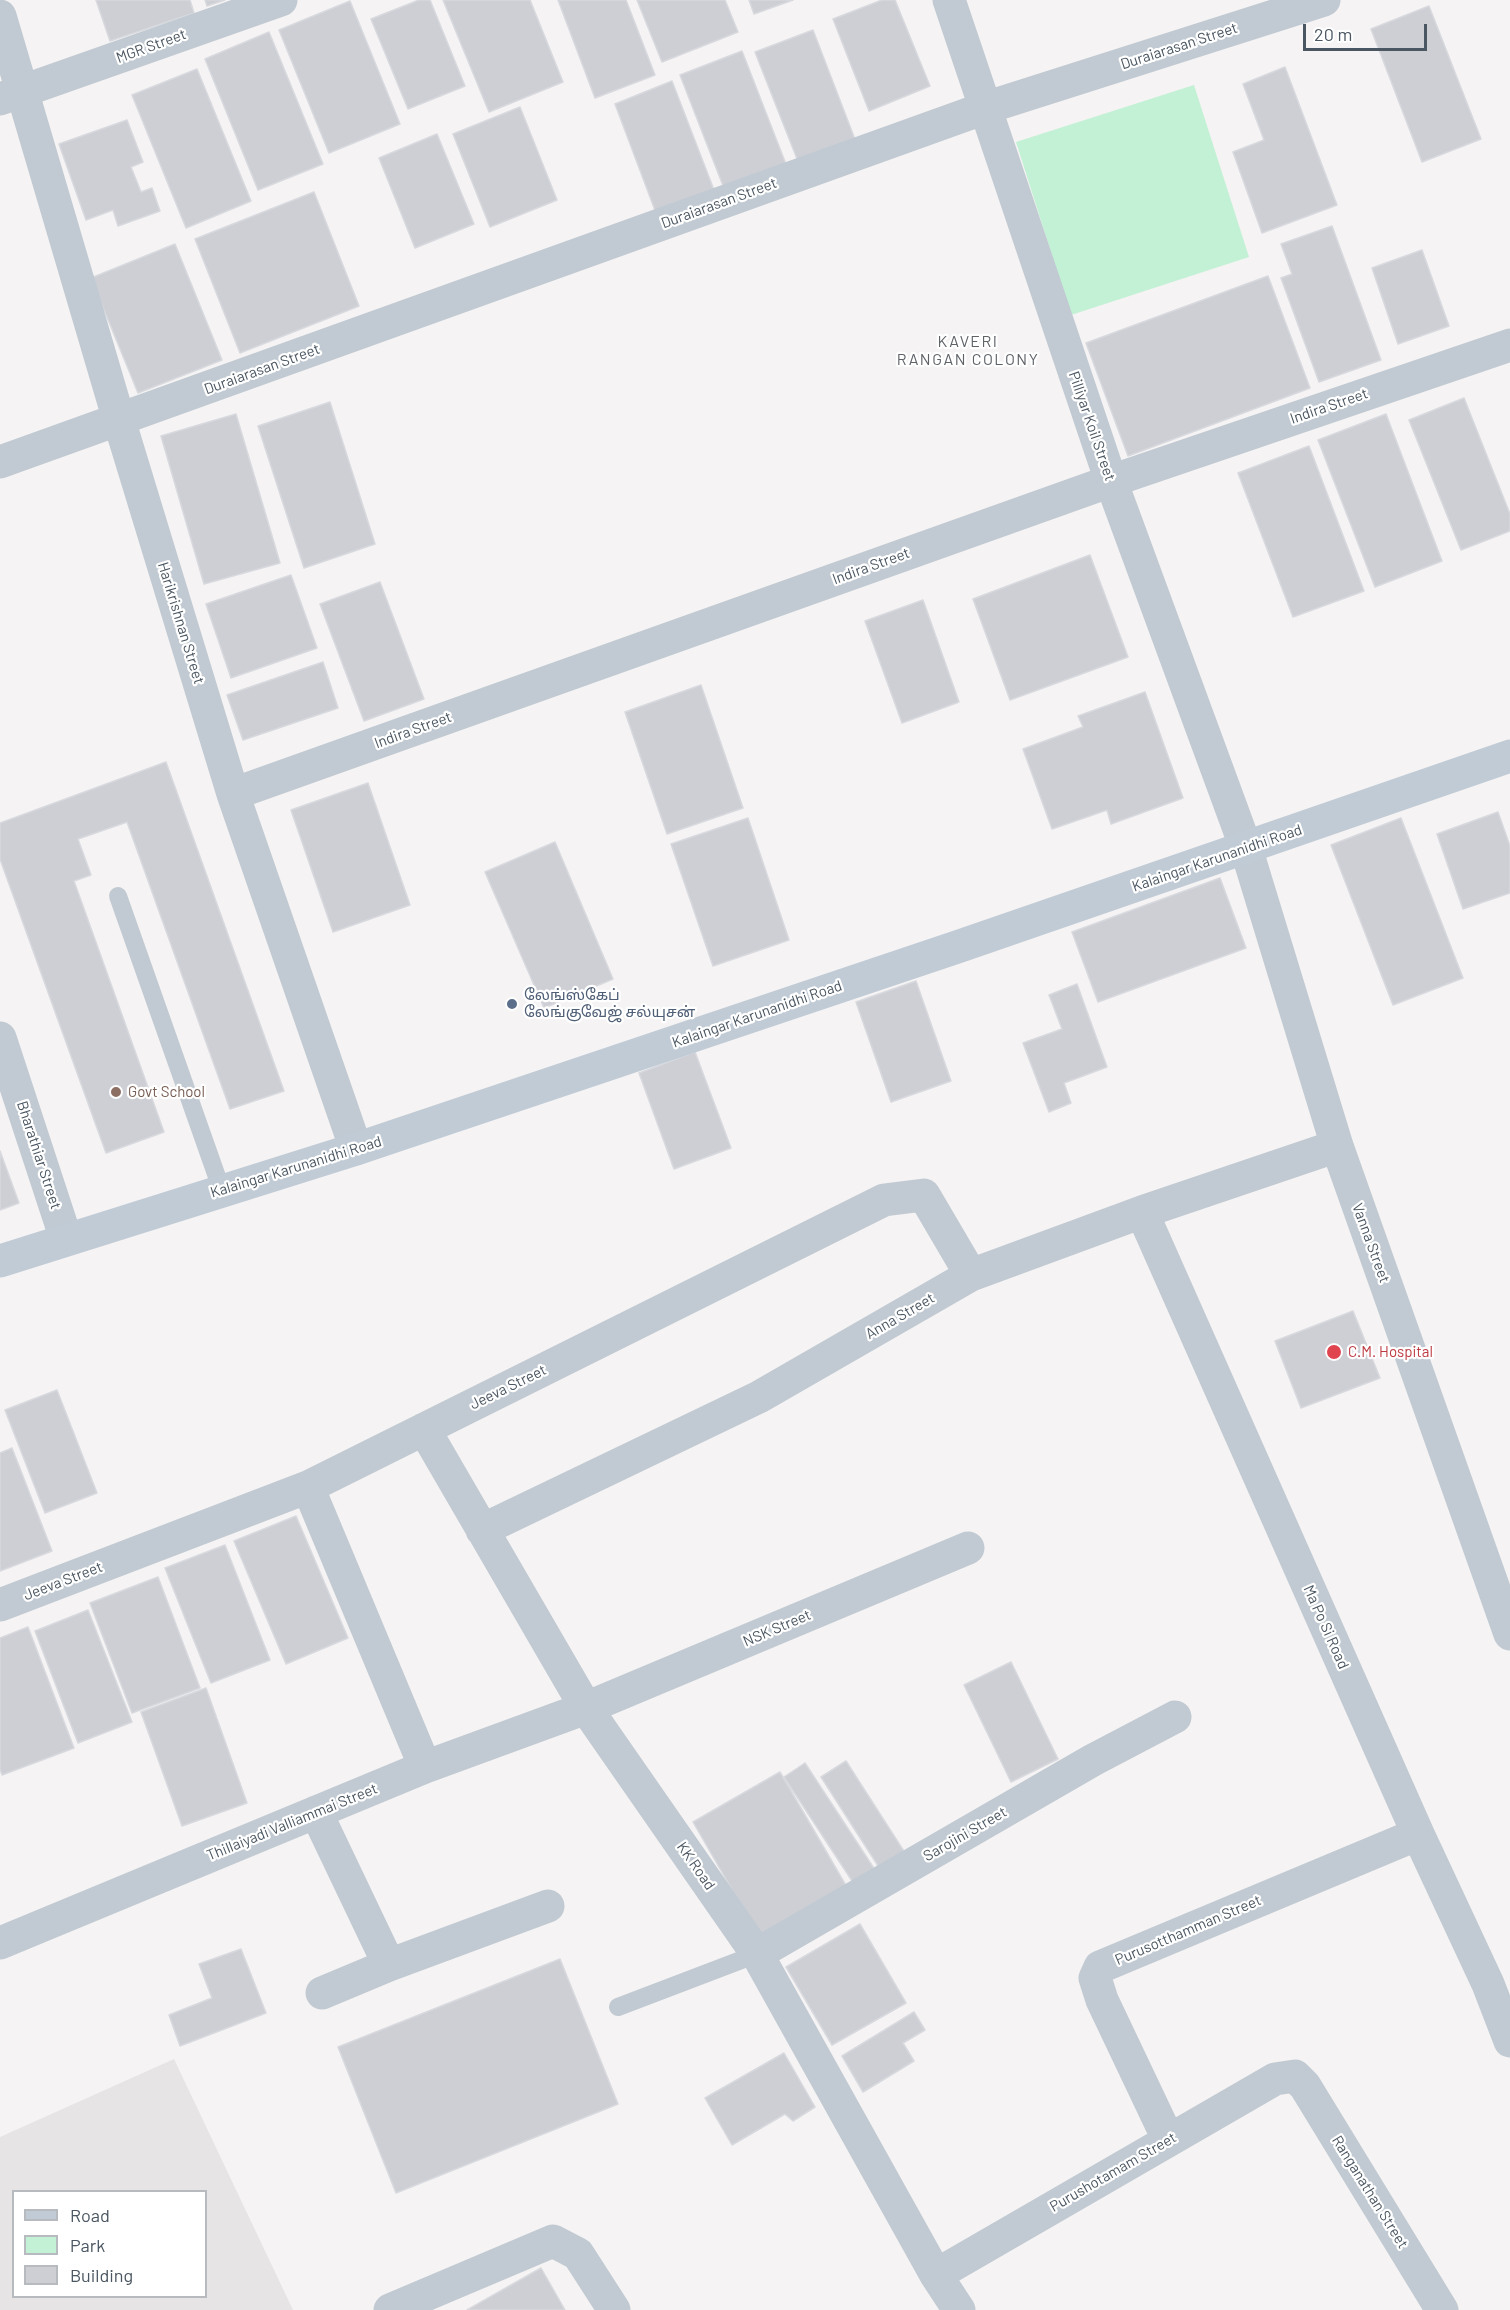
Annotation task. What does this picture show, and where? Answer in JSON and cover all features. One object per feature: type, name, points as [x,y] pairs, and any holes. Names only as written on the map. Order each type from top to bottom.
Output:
[{"type":"street","name":"MGR Street","points":[[11,96],[281,0]]},
{"type":"street","name":"Pilliyar Koil Street","points":[[949,0],[1111,481],[1246,848]]},
{"type":"street","name":"Duraiarasan Street","points":[[0,462],[985,108],[1324,0]]},
{"type":"street","name":"Harikrishnan Street","points":[[0,15],[11,96],[119,420],[233,794],[356,1149]]},
{"type":"street","name":"Indira Street","points":[[233,794],[1111,481],[1510,345]]},
{"type":"street","name":"Kalaingar Karunanidhi Road","points":[[0,1261],[356,1149],[1246,848],[1510,756]]},
{"type":"street","name":"Vanna Street","points":[[1246,848],[1336,1146],[1510,1634]]},
{"type":"street","name":"Bharathiar Street","points":[[0,1038],[66,1239]]},
{"type":"street","name":"Anna Street","points":[[482,1530],[759,1397],[971,1275],[1142,1212],[1336,1146]]},
{"type":"street","name":"Jeeva Street","points":[[0,1605],[308,1487],[884,1200],[924,1195],[971,1275]]},
{"type":"street","name":"Ma Po Si Road","points":[[1142,1212],[1418,1834],[1488,1983],[1510,2041]]},
{"type":"street","name":"KK Road","points":[[424,1429],[586,1708],[757,1954],[943,2298]]},
{"type":"street","points":[[308,1487],[425,1767]]},
{"type":"street","name":"NSK Street","points":[[586,1708],[968,1548]]},
{"type":"street","name":"Thillaiyadi Valliammai Street","points":[[0,1943],[425,1767],[586,1708]]},
{"type":"street","name":"Sarojini Street","points":[[757,1954],[1093,1760],[1175,1717]]},
{"type":"street","points":[[316,1812],[389,1965]]},
{"type":"street","name":"Purusotthamman Street","points":[[1168,2139],[1102,2000],[1095,1978],[1100,1967],[1418,1834]]},
{"type":"street","points":[[322,1993],[389,1965],[548,1906]]},
{"type":"street","name":"Purushotamam Street","points":[[943,2298],[1168,2139],[1275,2079],[1295,2076]]},
{"type":"street","name":"Ranganathan Street","points":[[1295,2076],[1305,2086],[1442,2310]]},
{"type":"street","points":[[390,2310],[553,2241],[578,2254],[614,2310]]},
{"type":"lane","points":[[118,896],[222,1191]]},
{"type":"lane","points":[[618,2007],[757,1954]]},
{"type":"shaded area","points":[[174,2059],[293,2310],[0,2310],[0,2137]]},
{"type":"green space","points":[[1194,85],[1249,257],[1071,315],[1016,142]]},
{"type":"building","points":[[96,0],[190,0],[194,13],[110,41]]},
{"type":"building","points":[[205,0],[225,0],[207,6]]},
{"type":"building","points":[[419,0],[430,0],[465,86],[408,109],[371,19]]},
{"type":"building","points":[[443,0],[530,0],[563,82],[489,112]]},
{"type":"building","points":[[558,0],[626,0],[655,75],[595,98]]},
{"type":"building","points":[[637,0],[725,0],[738,32],[662,62]]},
{"type":"building","points":[[749,0],[793,0],[754,14]]},
{"type":"building","points":[[882,0],[895,0],[930,86],[869,111],[833,19]]},
{"type":"building","points":[[350,1],[400,124],[329,153],[279,30]]},
{"type":"building","points":[[1429,6],[1481,139],[1422,162],[1371,29]]},
{"type":"building","points":[[813,30],[856,142],[799,164],[755,52]]},
{"type":"building","points":[[269,32],[323,164],[258,190],[205,59]]},
{"type":"building","points":[[742,51],[789,172],[727,196],[680,75]]},
{"type":"building","points":[[1285,67],[1337,205],[1262,233],[1233,152],[1264,140],[1243,84]]},
{"type":"building","points":[[197,69],[251,201],[186,228],[132,95]]},
{"type":"building","points":[[672,81],[714,190],[656,213],[615,104]]},
{"type":"building","points":[[520,107],[557,200],[490,227],[453,134]]},
{"type":"building","points":[[127,120],[143,162],[131,167],[141,192],[152,188],[160,211],[118,226],[113,210],[86,220],[59,144]]},
{"type":"building","points":[[437,134],[474,224],[415,248],[379,158]]},
{"type":"building","points":[[314,192],[359,306],[240,353],[195,239]]},
{"type":"building","points":[[1332,226],[1381,360],[1319,382],[1281,278],[1292,274],[1281,244]]},
{"type":"building","points":[[175,244],[222,360],[138,393],[91,278]]},
{"type":"building","points":[[1422,250],[1449,326],[1398,344],[1372,268]]},
{"type":"building","points":[[1268,276],[1310,388],[1128,456],[1086,343]]},
{"type":"building","points":[[1464,398],[1510,514],[1510,531],[1461,550],[1409,420]]},
{"type":"building","points":[[330,402],[375,544],[304,568],[258,426]]},
{"type":"building","points":[[236,414],[280,563],[204,584],[161,436]]},
{"type":"building","points":[[1386,414],[1442,561],[1375,587],[1318,440]]},
{"type":"building","points":[[1309,446],[1364,591],[1293,617],[1238,473]]},
{"type":"building","points":[[1090,555],[1128,657],[1010,700],[973,599]]},
{"type":"building","points":[[291,575],[317,648],[231,678],[206,604]]},
{"type":"building","points":[[380,582],[424,699],[364,721],[320,604]]},
{"type":"building","points":[[923,600],[959,702],[902,723],[865,621]]},
{"type":"building","points":[[323,662],[338,708],[243,740],[227,695]]},
{"type":"building","points":[[701,685],[743,808],[667,834],[625,712]]},
{"type":"building","points":[[1145,692],[1183,798],[1111,824],[1107,810],[1052,829],[1023,749],[1083,727],[1078,716]]},
{"type":"building","points":[[166,762],[284,1091],[230,1109],[127,822],[78,839],[91,875],[74,881],[164,1132],[106,1153],[0,859],[0,823]]},
{"type":"building","points":[[368,783],[410,905],[333,932],[291,810]]},
{"type":"building","points":[[1498,812],[1510,846],[1510,893],[1463,909],[1437,834]]},
{"type":"building","points":[[748,818],[789,940],[713,966],[671,844]]},
{"type":"building","points":[[1401,818],[1463,978],[1393,1005],[1331,845]]},
{"type":"building","points":[[555,842],[613,979],[544,1008],[485,872]]},
{"type":"building","points":[[1220,878],[1246,948],[1098,1002],[1072,932]]},
{"type":"building","points":[[916,981],[951,1081],[891,1102],[856,1002]]},
{"type":"building","points":[[1077,984],[1107,1067],[1064,1083],[1071,1103],[1049,1112],[1023,1043],[1062,1029],[1049,995]]},
{"type":"building","points":[[695,1052],[731,1148],[674,1169],[639,1073]]},
{"type":"building","points":[[0,1151],[19,1203],[0,1210]]},
{"type":"building","points":[[1353,1311],[1380,1378],[1301,1408],[1275,1341]]},
{"type":"building","points":[[57,1390],[97,1493],[45,1513],[5,1410]]},
{"type":"building","points":[[12,1448],[52,1551],[0,1571],[0,1453]]},
{"type":"building","points":[[296,1516],[348,1638],[286,1664],[234,1541]]},
{"type":"building","points":[[225,1545],[270,1660],[211,1683],[165,1568]]},
{"type":"building","points":[[158,1577],[200,1688],[132,1713],[90,1603]]},
{"type":"building","points":[[88,1610],[132,1722],[78,1743],[35,1631]]},
{"type":"building","points":[[28,1627],[74,1748],[2,1775],[0,1769],[0,1638]]},
{"type":"building","points":[[1011,1662],[1058,1759],[1011,1782],[964,1685]]},
{"type":"building","points":[[206,1688],[247,1803],[182,1826],[141,1712]]},
{"type":"building","points":[[846,1761],[907,1856],[882,1872],[821,1777]]},
{"type":"building","points":[[805,1763],[877,1873],[856,1887],[784,1777]]},
{"type":"building","points":[[780,1772],[848,1889],[761,1940],[693,1822]]},
{"type":"building","points":[[860,1924],[906,2003],[832,2045],[786,1967]]},
{"type":"building","points":[[241,1949],[266,2013],[180,2046],[169,2015],[212,1998],[199,1964]]},
{"type":"building","points":[[560,1959],[618,2104],[396,2193],[338,2047]]},
{"type":"building","points":[[914,2012],[925,2030],[903,2043],[914,2061],[863,2092],[842,2056]]},
{"type":"building","points":[[784,2053],[815,2107],[793,2121],[785,2114],[732,2145],[705,2098]]},
{"type":"building","points":[[541,2268],[565,2310],[467,2310]]},
{"type":"place","name":"லேங்ஸ்கேப் லேங்குவேஜ் சல்யுசன்","points":[[512,1004]]},
{"type":"place","name":"Govt School","points":[[116,1092]]},
{"type":"place","name":"C.M. Hospital","points":[[1334,1352]]},
{"type":"district","name":"KAVERI RANGAN COLONY","points":[[968,351]]}]
